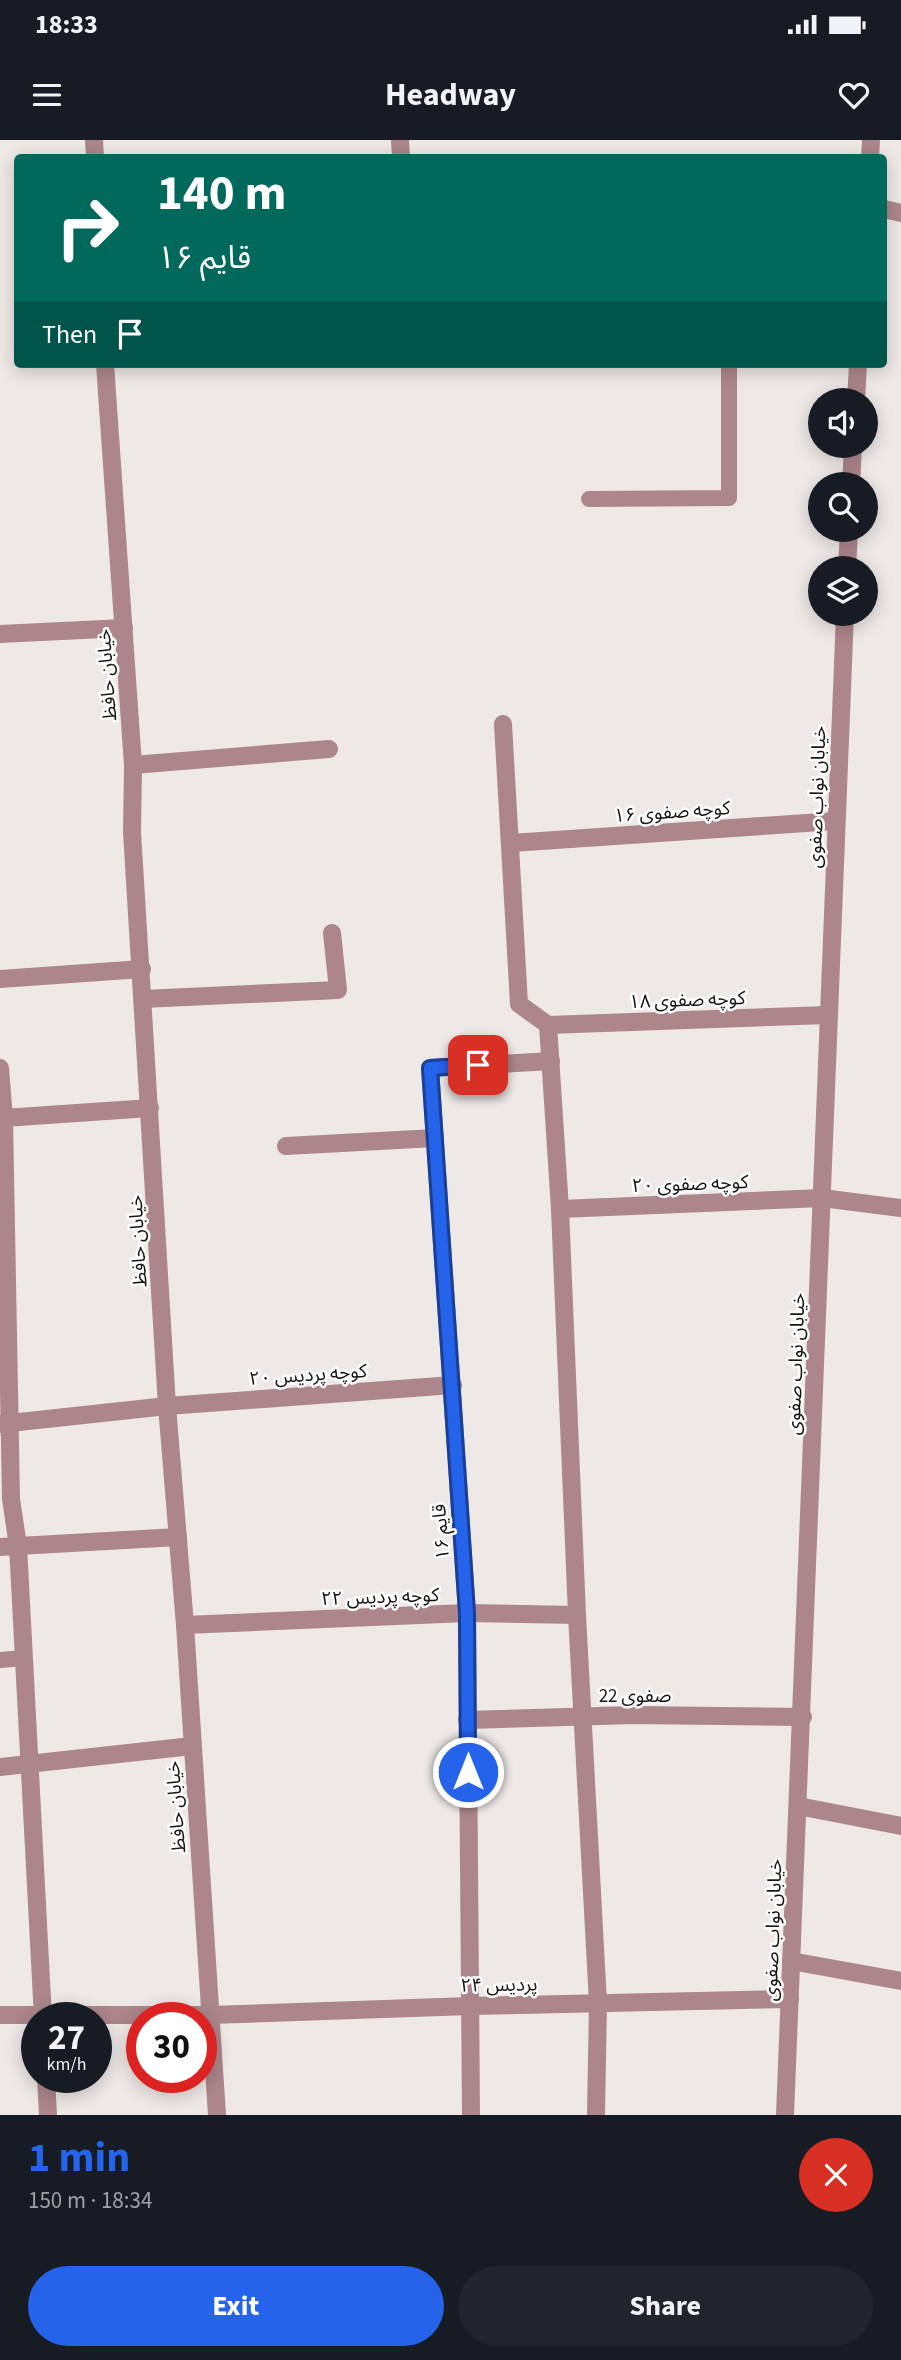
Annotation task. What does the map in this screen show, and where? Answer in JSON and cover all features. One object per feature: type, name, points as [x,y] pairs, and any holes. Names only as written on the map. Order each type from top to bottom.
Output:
[{"type":"street","name":"خیابان حافظ","points":[[105,368],[133,765],[132,832],[167,1406],[185,1625],[209,2002]]},
{"type":"street","points":[[857,388],[858,368]]},
{"type":"street","name":"خیابان نواب صفوی","points":[[785,2115],[803,1717],[844,626]]},
{"type":"street","points":[[0,635],[124,628]]},
{"type":"street","points":[[503,724],[519,1004],[548,1025],[551,1061],[598,2003],[596,2115]]},
{"type":"street","points":[[133,765],[329,749]]},
{"type":"street","name":"کوچه صفوی ۱۶","points":[[511,843],[836,821]]},
{"type":"street","points":[[143,999],[338,990],[332,933]]},
{"type":"street","points":[[0,979],[142,969]]},
{"type":"street","name":"کوچه صفوی ۱۸","points":[[548,1025],[828,1015]]},
{"type":"street","name":"قایم ۱۶","points":[[471,2115],[467,1613],[430,1068],[551,1061]]},
{"type":"street","points":[[0,1068],[4,1118],[2,1171],[6,1423],[11,1500],[9,1546],[24,1658],[42,2002]]},
{"type":"street","points":[[4,1118],[150,1108]]},
{"type":"street","points":[[286,1146],[435,1138]]},
{"type":"street","name":"کوچه صفوی ۲۰","points":[[559,1209],[822,1198],[901,1208]]},
{"type":"street","name":"کوچه پردیس ۲۰","points":[[6,1423],[167,1406],[453,1385]]},
{"type":"street","points":[[9,1546],[178,1537]]},
{"type":"street","name":"کوچه پردیس ۲۲","points":[[185,1625],[467,1613],[577,1615]]},
{"type":"street","name":"صفوی 22","points":[[467,1720],[803,1717]]},
{"type":"street","points":[[0,1767],[192,1746]]},
{"type":"street","points":[[798,1805],[901,1826]]},
{"type":"street","points":[[791,1961],[901,1981]]},
{"type":"street","name":"پردیس ۲۴","points":[[217,2015],[790,1999]]},
{"type":"street","name":"پردیس ۲۴","points":[[0,2015],[21,2015]]},
{"type":"street","points":[[47,2093],[48,2115]]},
{"type":"street","name":"خیابان حافظ","points":[[215,2093],[216,2115]]},
{"type":"lane","points":[[589,499],[729,498],[729,368]]},
{"type":"lane","points":[[0,1660],[24,1658]]},
{"type":"route","points":[[468,1772],[467,1613],[430,1068],[478,1065]]}]
